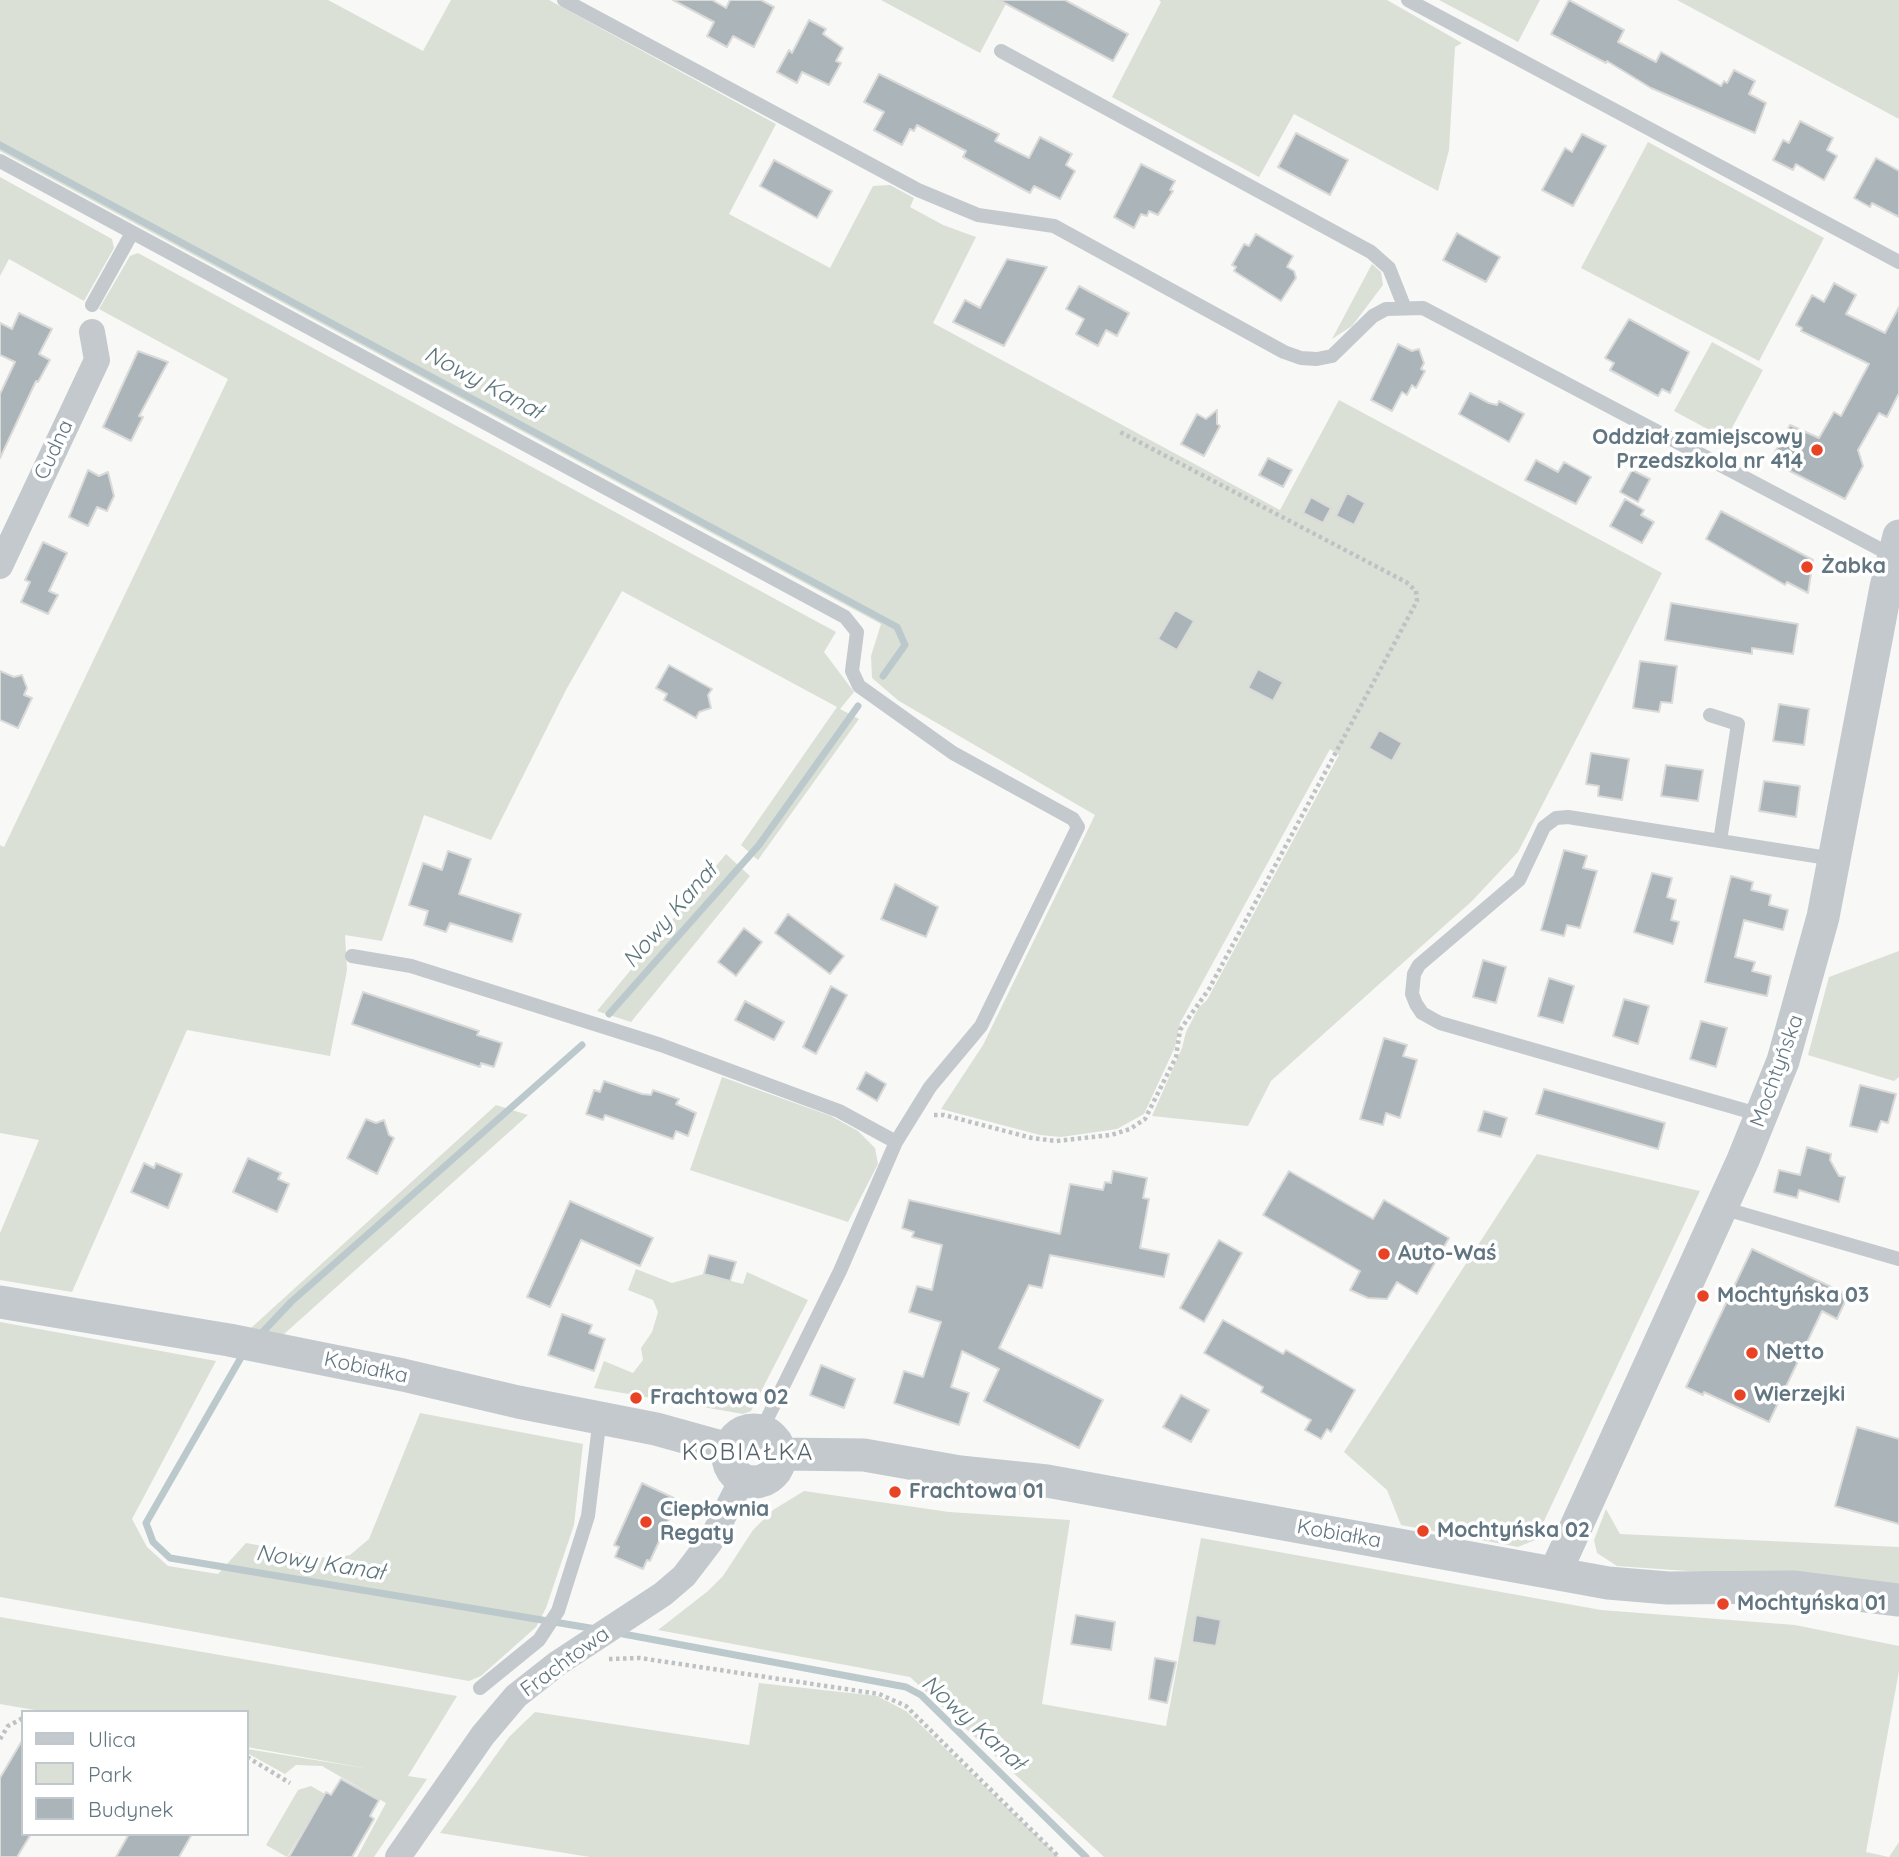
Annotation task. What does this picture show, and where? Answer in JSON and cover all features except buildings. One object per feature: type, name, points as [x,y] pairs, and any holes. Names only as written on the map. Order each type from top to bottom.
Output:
[{"type":"street","name":"Cudna","points":[[0,566],[97,360],[92,332]]},
{"type":"street","name":"Mochtyńska","points":[[1555,1573],[1722,1208],[1762,1115],[1798,1015],[1835,860],[1896,546]]},
{"type":"street","name":"Kobiałka","points":[[0,1302],[270,1348],[656,1429],[728,1449]]},
{"type":"street","points":[[741,1433],[770,1442],[774,1473],[767,1479],[757,1483],[742,1480],[730,1469],[728,1449],[741,1433]]},
{"type":"street","name":"Kobiałka","points":[[770,1442],[960,1472],[1047,1482],[1640,1587],[1793,1587],[1899,1600]]},
{"type":"street","name":"Frachtowa","points":[[398,1857],[500,1714],[558,1662],[663,1594],[692,1567],[710,1542],[742,1480]]},
{"type":"lane","points":[[565,0],[918,190],[978,215],[1054,226],[1284,352],[1301,358],[1332,356],[1373,316],[1386,309],[1404,306],[1423,308],[1896,546]]},
{"type":"lane","points":[[1408,0],[1899,262]]},
{"type":"lane","points":[[1001,51],[1371,252],[1389,268],[1404,306]]},
{"type":"lane","points":[[0,161],[845,617],[857,632],[852,671],[859,686],[953,753],[1073,819],[1078,827],[1077,835],[982,1026],[930,1087],[895,1142],[770,1442]]},
{"type":"lane","points":[[92,305],[132,233]]},
{"type":"lane","points":[[1710,715],[1738,724],[1720,841]]},
{"type":"lane","points":[[1762,1115],[1440,1023],[1422,1013],[1412,995],[1414,974],[1419,965],[1519,880],[1544,827],[1556,818],[1568,817],[1835,860]]},
{"type":"lane","points":[[352,956],[411,966],[661,1045],[839,1111],[895,1142]]},
{"type":"lane","points":[[1722,1208],[1899,1259]]},
{"type":"lane","points":[[480,1688],[539,1640],[550,1628],[558,1611],[588,1516],[600,1418]]},
{"type":"path","points":[[909,1120],[944,1115],[1032,1138],[1056,1141],[1111,1135],[1130,1129],[1145,1119],[1176,1058],[1184,1023],[1209,989],[1417,601],[1416,591],[1406,583],[1120,432]]},
{"type":"path","points":[[605,1660],[640,1658],[879,1694],[906,1706],[1059,1857]]},
{"type":"path","points":[[0,1739],[8,1726],[21,1719]]},
{"type":"path","points":[[248,1758],[290,1783]]},
{"type":"green space","points":[[0,0],[328,0],[423,51],[451,0],[549,0],[776,124],[729,214],[830,268],[873,186],[890,185],[914,198],[910,207],[943,225],[976,237],[933,323],[1280,510],[1339,400],[1662,573],[1518,852],[1472,901],[1271,1081],[1248,1126],[1152,1116],[1182,1048],[1186,1032],[1199,1007],[1207,1000],[1339,755],[1330,749],[1180,1023],[1175,1047],[1144,1114],[1117,1129],[1061,1137],[1040,1135],[941,1109],[983,1045],[1095,815],[899,701],[872,678],[871,656],[881,624],[0,151]]},
{"type":"green space","points":[[881,0],[1008,0],[980,53]]},
{"type":"green space","points":[[1159,0],[1387,0],[1462,43],[1455,47],[1449,150],[1438,191],[1294,114],[1259,177],[1112,97],[1161,2]]},
{"type":"green space","points":[[1439,0],[1540,0],[1518,42]]},
{"type":"green space","points":[[1677,0],[1899,0],[1899,119]]},
{"type":"green space","points":[[1648,142],[1824,238],[1759,361],[1581,268]]},
{"type":"green space","points":[[0,177],[112,239],[114,248],[84,301],[9,259],[0,276]]},
{"type":"green space","points":[[138,253],[836,632],[824,652],[854,692],[840,709],[859,719],[758,860],[741,845],[837,707],[622,591],[566,690],[491,840],[424,815],[382,941],[345,935],[347,970],[330,1056],[187,1030],[72,1292],[0,1280],[0,1233],[39,1140],[0,1133],[0,845],[4,847],[228,379],[99,309],[130,256]]},
{"type":"green space","points":[[1372,264],[1381,272],[1383,285],[1352,326],[1332,339]]},
{"type":"green space","points":[[1712,342],[1763,370],[1726,439],[1674,411]]},
{"type":"green space","points":[[726,854],[750,876],[631,1022],[597,1011]]},
{"type":"green space","points":[[1899,951],[1899,1077],[1894,1081],[1808,1055],[1829,977]]},
{"type":"green space","points":[[722,1077],[831,1116],[858,1131],[875,1148],[878,1164],[848,1222],[690,1170]]},
{"type":"green space","points":[[496,1105],[528,1115],[283,1335],[251,1328]]},
{"type":"green space","points":[[1537,1154],[1700,1191],[1535,1540],[1518,1547],[1401,1525],[1387,1490],[1344,1452]]},
{"type":"green space","points":[[636,1269],[672,1283],[704,1274],[743,1284],[747,1272],[808,1300],[751,1411],[743,1414],[594,1388],[604,1361],[633,1373],[643,1360],[641,1348],[652,1332],[658,1312],[653,1300],[628,1290]]},
{"type":"green space","points":[[0,1322],[216,1361],[132,1519],[147,1547],[168,1566],[218,1574],[246,1543],[332,1559],[350,1555],[369,1539],[420,1413],[583,1444],[574,1525],[546,1608],[536,1627],[481,1676],[469,1681],[0,1597]]},
{"type":"green space","points":[[804,1491],[949,1512],[1070,1520],[1042,1704],[1166,1726],[1201,1538],[1601,1610],[1795,1625],[1899,1646],[1899,1671],[1866,1852],[1889,1857],[1104,1857],[910,1677],[658,1630],[723,1576],[753,1530],[773,1510]]},
{"type":"green space","points":[[1606,1509],[1620,1534],[1899,1547],[1899,1586],[1617,1566],[1597,1553],[1594,1540]]},
{"type":"green space","points":[[0,1617],[457,1696],[408,1776],[427,1779],[374,1857],[357,1857],[386,1803],[322,1766],[296,1765],[285,1774],[248,1754],[248,1749],[370,1769],[248,1747],[248,1710],[34,1710],[0,1704]]},
{"type":"green space","points":[[759,1683],[877,1696],[906,1711],[1059,1857],[590,1857],[440,1833],[509,1737],[535,1712],[749,1745]]},
{"type":"green space","points":[[311,1786],[325,1794],[287,1857],[266,1845],[298,1790]]},
{"type":"green space","points":[[1899,1842],[1899,1857],[1889,1857]]},
{"type":"waterway","name":"Nowy Kanał","points":[[0,145],[897,627],[905,645],[883,676]]},
{"type":"waterway","name":"Nowy Kanał","points":[[609,1014],[759,845],[858,706]]},
{"type":"waterway","name":"Nowy Kanał","points":[[258,1337],[291,1302],[582,1045]]},
{"type":"waterway","name":"Nowy Kanał","points":[[243,1354],[146,1523],[153,1542],[170,1558],[596,1629]]},
{"type":"waterway","name":"Nowy Kanał","points":[[618,1633],[906,1687],[921,1695],[1086,1857]]},
{"type":"place","name":"Oddział zamiejscowy Przedszkola nr 414","points":[[1817,450]]},
{"type":"place","name":"Żabka","points":[[1807,567]]},
{"type":"place","name":"Auto-Waś","points":[[1384,1254]]},
{"type":"place","name":"Mochtyńska 03","points":[[1703,1296]]},
{"type":"place","name":"Netto","points":[[1752,1353]]},
{"type":"place","name":"Wierzejki","points":[[1740,1395]]},
{"type":"place","name":"Frachtowa 02","points":[[636,1398]]},
{"type":"place","name":"Frachtowa 01","points":[[895,1492]]},
{"type":"place","name":"Ciepłownia Regaty","points":[[646,1522]]},
{"type":"place","name":"Mochtyńska 02","points":[[1423,1531]]},
{"type":"place","name":"Mochtyńska 01","points":[[1723,1604]]},
{"type":"district","name":"KOBIAŁKA","points":[[748,1453]]}]
